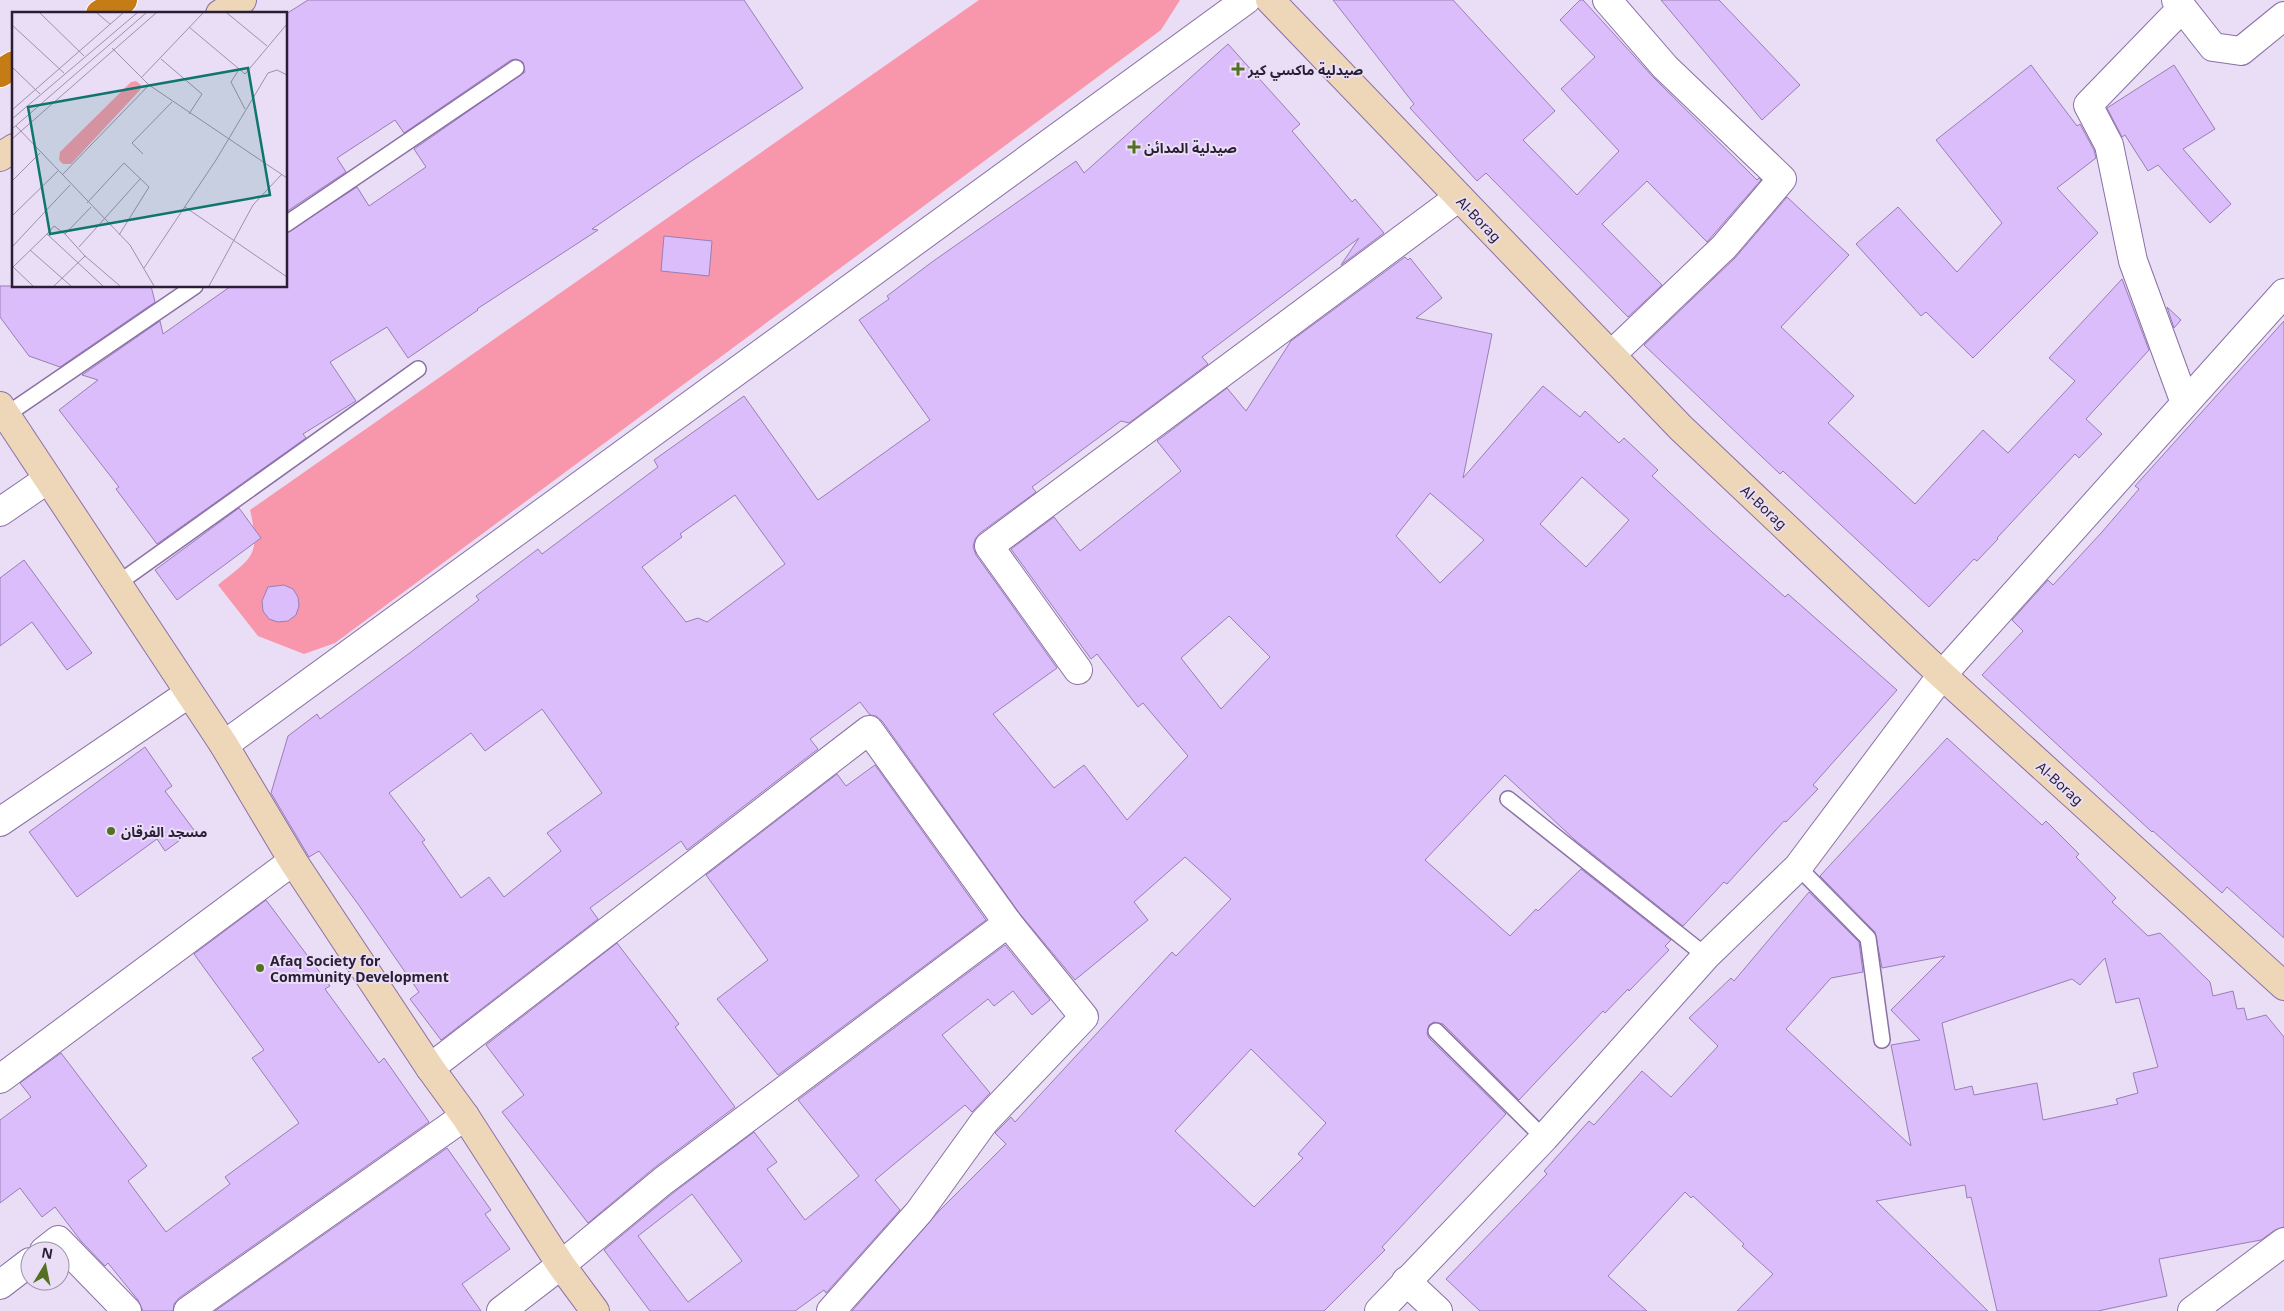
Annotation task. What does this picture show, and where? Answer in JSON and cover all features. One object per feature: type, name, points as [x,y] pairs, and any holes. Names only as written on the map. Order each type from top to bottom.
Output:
[{"type":"highway","points":[[103,12],[123,0]]},
{"type":"highway","points":[[0,73],[12,66]]},
{"type":"street","points":[[223,12],[242,0]]},
{"type":"street","points":[[224,746],[1246,0]]},
{"type":"street","name":"Al-Borag","points":[[1270,0],[1681,428],[1942,675],[2284,986]]},
{"type":"street","points":[[1607,0],[1665,67],[1782,179],[1724,248],[1611,355]]},
{"type":"street","points":[[2185,403],[2132,261],[2109,145],[2088,105],[2179,4],[2213,47],[2241,52],[2284,16]]},
{"type":"street","points":[[0,157],[12,149]]},
{"type":"street","points":[[1078,670],[989,546],[1458,197]]},
{"type":"street","points":[[1379,1311],[1544,1138],[1706,956],[1798,867],[1942,675],[2284,294]]},
{"type":"street","points":[[3,410],[188,694],[224,746],[293,861],[430,1068],[465,1116],[561,1265],[595,1311]]},
{"type":"street","points":[[0,512],[48,478]]},
{"type":"street","points":[[0,822],[188,694]]},
{"type":"street","points":[[430,1068],[869,730],[1008,923],[1084,1017],[984,1122],[918,1212],[831,1311]]},
{"type":"street","points":[[0,1079],[293,861]]},
{"type":"street","points":[[501,1311],[561,1265],[663,1181],[1008,923]]},
{"type":"street","points":[[188,1311],[465,1116]]},
{"type":"street","points":[[2192,1311],[2284,1242]]},
{"type":"street","points":[[70,1252],[127,1311]]},
{"type":"street","points":[[0,1285],[20,1270]]},
{"type":"street","points":[[1406,1281],[1438,1311]]},
{"type":"lane","points":[[288,223],[516,68]]},
{"type":"lane","points":[[3,410],[192,288]]},
{"type":"lane","points":[[117,584],[418,369]]},
{"type":"lane","points":[[1508,799],[1706,956]]},
{"type":"lane","points":[[1798,867],[1868,938],[1882,1040]]},
{"type":"lane","points":[[1436,1031],[1544,1138]]},
{"type":"shaded area","points":[[979,0],[1180,0],[1161,30],[335,643],[304,654],[258,636],[218,585],[239,568],[251,555],[254,547],[254,538],[250,510]]},
{"type":"building","points":[[308,0],[744,0],[803,88],[592,229],[598,230],[477,309],[408,358],[387,327],[330,362],[356,401],[303,434],[306,438],[157,544],[116,489],[119,487],[59,410],[98,380],[82,375],[160,321],[163,334],[228,288],[288,288],[288,232],[357,187],[369,206],[426,167],[414,149],[525,72],[523,62],[516,59],[511,60],[404,133],[395,120],[337,158],[346,172],[288,211],[288,13]]},
{"type":"building","points":[[1333,0],[1453,0],[1555,111],[1523,140],[1577,195],[1619,151],[1561,89],[1595,57],[1560,20],[1580,0],[1583,0],[1654,78],[1757,180],[1759,178],[1761,180],[1707,242],[1647,181],[1602,224],[1662,285],[1628,317],[1486,173],[1477,181],[1410,108],[1414,104]]},
{"type":"building","points":[[1661,0],[1719,0],[1800,85],[1762,120]]},
{"type":"building","points":[[1228,44],[1300,124],[1292,131],[1352,202],[1355,199],[1384,233],[1341,265],[1359,238],[1202,357],[1208,364],[1129,423],[1121,421],[1032,487],[1036,492],[980,533],[975,539],[973,547],[976,555],[1057,668],[993,714],[1054,788],[1084,765],[1127,820],[1188,756],[1143,703],[1138,707],[1097,654],[1091,659],[1011,549],[1054,517],[1080,551],[1181,471],[1157,441],[1227,388],[1246,411],[1291,341],[1405,257],[1408,260],[1410,258],[1442,298],[1416,318],[1492,334],[1463,478],[1543,386],[1580,417],[1585,411],[1619,443],[1624,438],[1658,470],[1652,476],[1712,532],[1785,597],[1788,594],[1897,690],[1813,785],[1818,789],[1786,822],[1784,821],[1727,884],[1724,882],[1683,926],[1575,840],[1505,775],[1425,860],[1510,936],[1536,909],[1538,911],[1581,869],[1671,940],[1665,946],[1669,950],[1629,991],[1628,989],[1605,1013],[1603,1011],[1519,1100],[1443,1024],[1434,1022],[1429,1025],[1427,1033],[1429,1038],[1506,1114],[1382,1247],[1385,1250],[1324,1311],[852,1311],[939,1211],[1006,1144],[995,1133],[1011,1117],[1015,1122],[1172,952],[1176,956],[1231,899],[1185,857],[1134,902],[1148,920],[1075,980],[1020,914],[882,721],[876,716],[870,715],[860,702],[810,739],[818,749],[687,850],[681,841],[590,908],[598,919],[441,1040],[410,999],[419,992],[319,851],[309,857],[271,793],[288,736],[317,714],[320,719],[411,652],[479,600],[476,596],[538,549],[542,554],[658,467],[654,460],[744,396],[818,500],[930,420],[859,320],[889,299],[887,296],[932,262],[1076,161],[1084,173]],"holes":[[[1582,477],[1629,520],[1586,567],[1540,524]],[[1430,493],[1484,540],[1440,583],[1396,536]],[[735,495],[785,564],[707,622],[698,618],[686,622],[642,567],[682,537],[680,534]],[[1229,616],[1270,657],[1221,709],[1181,658]],[[542,709],[602,793],[547,833],[561,851],[504,897],[489,877],[461,898],[422,842],[425,840],[389,793],[471,733],[485,751]],[[1251,1049],[1326,1123],[1298,1154],[1303,1158],[1254,1207],[1175,1131]]]},
{"type":"building","points":[[2031,65],[2077,126],[2080,124],[2094,150],[2096,158],[2057,188],[2098,233],[1973,358],[1926,312],[1921,316],[1856,244],[1898,207],[1957,272],[2002,223],[1936,140]]},
{"type":"building","points":[[2174,65],[2215,129],[2183,149],[2231,204],[2210,223],[2158,165],[2148,171],[2125,135],[2122,137],[2107,108]]},
{"type":"building","points":[[1787,197],[1849,255],[1781,327],[1854,396],[1828,423],[1915,504],[1983,430],[2008,453],[2075,381],[2049,358],[2122,279],[2149,350],[2086,419],[2102,434],[2079,458],[2075,454],[1998,539],[1977,561],[1974,559],[1929,607],[1783,471],[1780,474],[1644,345],[1735,258]]},
{"type":"building","points":[[664,236],[712,241],[709,276],[661,271]]},
{"type":"building","points":[[0,286],[12,286],[12,288],[152,288],[155,302],[60,367],[29,356],[0,317]]},
{"type":"building","points":[[2167,307],[2181,320],[2174,328]]},
{"type":"building","points":[[2284,321],[2284,938],[2227,887],[2222,893],[2152,832],[1982,675],[2023,631],[2012,620],[2048,580],[2053,585],[2102,532],[2139,489],[2135,486]]},
{"type":"building","points":[[239,508],[261,538],[177,600],[155,570]]},
{"type":"building","points":[[24,560],[92,653],[67,670],[32,622],[0,646],[0,578]]},
{"type":"building","points":[[284,585],[293,589],[298,597],[299,606],[296,615],[288,621],[278,622],[269,619],[263,611],[262,601],[268,587]]},
{"type":"building","points":[[1947,738],[2042,825],[2046,821],[2079,854],[2076,857],[2116,898],[2112,902],[2148,936],[2160,933],[2210,982],[2213,996],[2233,991],[2237,1009],[2244,1008],[2247,1020],[2266,1015],[2284,1037],[2284,1227],[2275,1230],[2261,1240],[2159,1259],[2167,1296],[2098,1311],[1997,1311],[1971,1197],[1967,1198],[1965,1185],[1876,1201],[1988,1311],[1737,1311],[1773,1274],[1742,1246],[1744,1244],[1693,1196],[1691,1198],[1685,1192],[1608,1276],[1647,1311],[1480,1311],[1446,1279],[1547,1174],[1544,1171],[1589,1121],[1594,1125],[1642,1071],[1671,1097],[1718,1046],[1689,1018],[1731,978],[1734,981],[1809,892],[1859,942],[1863,972],[1831,978],[1786,1029],[1911,1146],[1891,1045],[1920,1040],[1891,1010],[1945,956],[1882,968],[1875,932],[1820,876]],"holes":[[[2105,958],[2116,1003],[2139,998],[2158,1067],[2133,1073],[2138,1093],[2116,1099],[2118,1104],[2043,1120],[2037,1083],[1974,1095],[1972,1086],[1955,1090],[1942,1023],[2072,979],[2080,985]]]},
{"type":"building","name":"مسجد الفرقان","points":[[145,747],[172,786],[165,791],[194,830],[165,851],[157,839],[77,897],[29,832]]},
{"type":"building","points":[[875,765],[986,920],[778,1075],[717,999],[768,960],[706,875],[837,774],[846,786]]},
{"type":"building","points":[[266,900],[330,986],[325,989],[379,1063],[384,1058],[429,1122],[179,1298],[174,1304],[173,1311],[143,1311],[138,1300],[108,1263],[105,1266],[81,1241],[55,1207],[42,1217],[20,1188],[0,1203],[0,1120],[31,1097],[20,1083],[61,1053],[147,1166],[128,1181],[166,1232],[230,1184],[225,1177],[299,1123],[252,1058],[264,1050],[194,954]]},
{"type":"building","points":[[617,943],[679,1024],[675,1027],[735,1107],[654,1168],[588,1223],[502,1112],[524,1095],[486,1045]]},
{"type":"building","points":[[1005,945],[1050,1000],[1032,1015],[1013,991],[994,1006],[988,999],[942,1035],[990,1093],[972,1112],[965,1105],[875,1180],[900,1210],[826,1293],[824,1290],[795,1311],[650,1311],[604,1250],[673,1193],[754,1132],[777,1162],[767,1169],[805,1220],[859,1176],[798,1100]],"holes":[[[692,1194],[742,1261],[688,1302],[638,1236]]]},
{"type":"building","points":[[447,1148],[491,1210],[485,1214],[510,1249],[462,1284],[481,1311],[215,1311]]},
{"type":"place","name":"صيدلية ماكسي كير","points":[[1238,69]]},
{"type":"place","name":"صيدلية المدائن","points":[[1134,147]]},
{"type":"place","name":"مسجد الفرقان","points":[[111,831]]},
{"type":"place","name":"Afaq Society for Community Development","points":[[260,968]]}]
